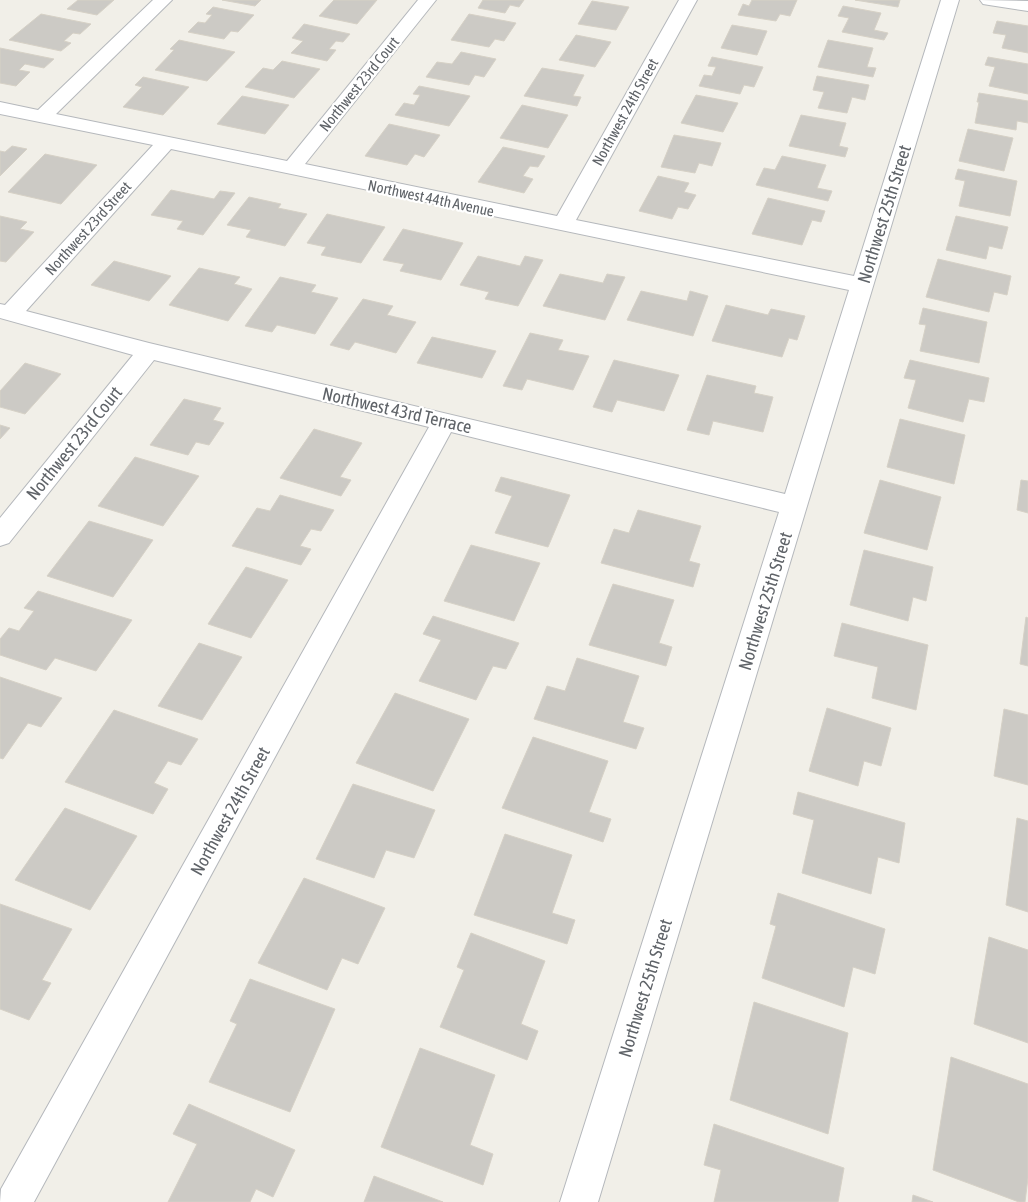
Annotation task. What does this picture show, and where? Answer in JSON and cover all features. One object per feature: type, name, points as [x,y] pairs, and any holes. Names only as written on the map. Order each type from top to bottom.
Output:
[{"type":"street","points":[[42,116],[163,0]]},
{"type":"street","name":"Northwest 23rd Court","points":[[292,169],[427,0]]},
{"type":"street","name":"Northwest 24th Street","points":[[562,225],[688,0]]},
{"type":"street","name":"Northwest 25th Street","points":[[579,1202],[950,0]]},
{"type":"street","points":[[989,0],[1028,6]]},
{"type":"street","name":"Northwest 44th Avenue","points":[[0,108],[562,225],[862,285]]},
{"type":"street","name":"Northwest 23rd Street","points":[[6,312],[166,143]]},
{"type":"street","name":"Northwest 43rd Terrace","points":[[6,312],[149,351],[795,506]]},
{"type":"street","name":"Northwest 23rd Court","points":[[0,536],[149,351]]},
{"type":"street","name":"Northwest 24th Street","points":[[14,1202],[446,421]]},
{"type":"building","points":[[78,0],[114,0],[97,15],[67,9]]},
{"type":"building","points":[[222,0],[261,0],[255,6]]},
{"type":"building","points":[[334,0],[377,0],[357,24],[319,16]]},
{"type":"building","points":[[483,0],[524,0],[519,7],[510,5],[505,13],[478,8]]},
{"type":"building","points":[[752,0],[797,0],[790,16],[780,14],[776,21],[738,15],[743,4],[749,6]]},
{"type":"building","points":[[855,0],[900,0],[898,7]]},
{"type":"building","points":[[592,1],[629,7],[616,30],[578,24]]},
{"type":"building","points":[[843,6],[881,13],[874,30],[888,33],[884,40],[842,32],[849,18],[838,16]]},
{"type":"building","points":[[213,7],[254,15],[238,32],[231,31],[224,39],[188,32],[198,22],[205,23],[212,15],[206,14]]},
{"type":"building","points":[[41,14],[91,24],[80,34],[73,33],[64,41],[71,43],[61,51],[9,40]]},
{"type":"building","points":[[469,14],[516,23],[504,41],[495,39],[489,47],[451,40]]},
{"type":"building","points":[[997,21],[1028,26],[1028,53],[1002,48],[1006,35],[993,33]]},
{"type":"building","points":[[304,24],[350,34],[343,42],[336,41],[329,49],[336,50],[327,61],[291,53],[303,41],[292,38]]},
{"type":"building","points":[[732,25],[767,31],[757,55],[721,48]]},
{"type":"building","points":[[576,35],[611,42],[595,67],[559,60]]},
{"type":"building","points":[[179,40],[235,52],[207,81],[155,70],[174,50],[170,49]]},
{"type":"building","points":[[828,40],[873,48],[867,67],[876,68],[873,77],[818,67]]},
{"type":"building","points":[[0,48],[54,59],[44,68],[25,64],[19,70],[30,72],[16,86],[0,83]]},
{"type":"building","points":[[461,52],[496,59],[484,77],[475,75],[469,85],[426,77],[437,62],[452,64]]},
{"type":"building","points":[[712,57],[763,67],[754,87],[744,85],[740,94],[699,86],[704,75],[712,76],[716,67],[708,66]]},
{"type":"building","points":[[988,57],[1028,64],[1028,94],[989,86],[995,67],[985,65]]},
{"type":"building","points":[[282,61],[320,69],[294,98],[245,87],[263,68],[273,70]]},
{"type":"building","points":[[542,68],[584,75],[573,96],[581,97],[577,106],[524,96]]},
{"type":"building","points":[[817,76],[869,85],[865,100],[852,97],[847,113],[818,108],[824,92],[813,90]]},
{"type":"building","points":[[143,77],[189,87],[163,115],[123,107],[142,87],[135,85]]},
{"type":"building","points":[[419,86],[470,96],[449,126],[395,115],[404,103],[414,105],[420,95],[413,94]]},
{"type":"building","points":[[979,93],[1028,101],[1028,123],[1017,121],[1016,130],[975,123]]},
{"type":"building","points":[[696,95],[738,103],[723,132],[681,123]]},
{"type":"building","points":[[242,96],[289,105],[265,134],[217,124]]},
{"type":"building","points":[[522,105],[568,115],[548,148],[500,138]]},
{"type":"building","points":[[801,115],[846,123],[839,146],[848,148],[845,157],[789,146]]},
{"type":"building","points":[[389,124],[440,135],[424,157],[415,154],[407,165],[365,156]]},
{"type":"building","points":[[968,129],[1013,138],[1004,171],[959,161]]},
{"type":"building","points":[[674,135],[721,143],[712,166],[699,163],[695,173],[661,167]]},
{"type":"building","points":[[12,146],[27,149],[0,176],[0,151],[5,152]]},
{"type":"building","points":[[503,147],[545,156],[538,167],[530,166],[523,176],[533,179],[524,193],[478,182]]},
{"type":"building","points":[[45,154],[97,165],[61,204],[8,192]]},
{"type":"building","points":[[782,156],[826,165],[817,188],[832,191],[828,201],[756,185],[764,168],[775,170]]},
{"type":"building","points":[[958,169],[1017,181],[1010,216],[959,206],[965,181],[955,179]]},
{"type":"building","points":[[658,176],[689,183],[684,192],[696,195],[688,209],[678,207],[672,219],[639,211]]},
{"type":"building","points":[[171,190],[214,199],[220,191],[235,193],[203,235],[177,229],[183,221],[151,215]]},
{"type":"building","points":[[249,197],[281,204],[278,208],[307,214],[285,246],[246,237],[251,230],[227,225]]},
{"type":"building","points":[[768,198],[825,211],[821,222],[812,220],[802,245],[752,234]]},
{"type":"building","points":[[327,214],[385,227],[361,263],[321,255],[326,247],[307,243]]},
{"type":"building","points":[[0,216],[27,222],[20,229],[34,232],[6,262],[0,261]]},
{"type":"building","points":[[956,216],[1008,227],[1002,249],[989,246],[986,259],[946,250]]},
{"type":"building","points":[[403,229],[463,243],[441,280],[400,271],[404,264],[383,260]]},
{"type":"building","points":[[478,256],[520,266],[525,256],[543,260],[518,306],[485,299],[489,292],[460,285]]},
{"type":"building","points":[[938,259],[1011,276],[1007,295],[994,292],[989,312],[926,297]]},
{"type":"building","points":[[114,261],[171,276],[149,301],[91,285]]},
{"type":"building","points":[[199,268],[240,277],[234,284],[252,289],[228,321],[169,305]]},
{"type":"building","points":[[560,274],[603,283],[607,274],[625,277],[605,320],[543,306]]},
{"type":"building","points":[[280,277],[316,285],[311,292],[338,298],[315,334],[277,325],[272,332],[245,326]]},
{"type":"building","points":[[641,291],[687,301],[690,291],[708,296],[693,336],[627,320]]},
{"type":"building","points":[[363,299],[393,306],[387,315],[416,322],[396,353],[355,342],[349,350],[330,345]]},
{"type":"building","points":[[726,305],[768,315],[771,309],[805,316],[797,340],[789,338],[782,357],[712,341]]},
{"type":"building","points":[[923,308],[987,322],[979,363],[920,351],[926,325],[919,324]]},
{"type":"building","points":[[530,333],[563,340],[558,350],[589,356],[573,390],[527,379],[522,390],[503,386]]},
{"type":"building","points":[[432,337],[496,351],[482,378],[417,363]]},
{"type":"building","points":[[614,360],[679,375],[664,411],[617,400],[612,412],[593,407]]},
{"type":"building","points":[[910,360],[989,378],[984,402],[969,399],[963,422],[908,408],[916,380],[904,378]]},
{"type":"building","points":[[25,363],[61,374],[25,414],[0,407],[0,391]]},
{"type":"building","points":[[707,375],[756,386],[754,393],[773,397],[763,432],[713,421],[709,435],[687,430]]},
{"type":"building","points":[[184,399],[221,408],[213,420],[224,423],[209,445],[196,442],[188,455],[150,445]]},
{"type":"building","points":[[900,419],[965,435],[954,484],[887,467]]},
{"type":"building","points":[[0,425],[10,428],[0,439]]},
{"type":"building","points":[[314,429],[362,443],[340,477],[351,480],[341,496],[280,478]]},
{"type":"building","points":[[135,457],[199,476],[163,526],[98,506]]},
{"type":"building","points":[[501,477],[570,495],[548,547],[495,533],[512,496],[495,491]]},
{"type":"building","points":[[880,480],[941,497],[927,550],[864,533]]},
{"type":"building","points":[[1021,480],[1028,481],[1028,513],[1017,510]]},
{"type":"building","points":[[280,495],[334,510],[321,531],[311,529],[300,546],[311,549],[301,565],[232,546],[257,508],[270,511]]},
{"type":"building","points":[[638,510],[701,526],[689,561],[700,564],[693,587],[601,563],[614,529],[629,533]]},
{"type":"building","points":[[89,521],[153,540],[113,597],[47,576]]},
{"type":"building","points":[[471,545],[540,563],[514,621],[444,601]]},
{"type":"building","points":[[864,550],[933,567],[926,601],[913,597],[908,621],[850,605]]},
{"type":"building","points":[[246,567],[288,580],[251,638],[208,624]]},
{"type":"building","points":[[613,584],[674,600],[659,643],[672,647],[666,666],[589,645]]},
{"type":"building","points":[[38,591],[132,620],[96,671],[55,658],[46,670],[0,655],[0,639],[9,628],[19,631],[34,611],[24,608]]},
{"type":"building","points":[[433,616],[519,643],[506,669],[493,666],[476,700],[419,681],[441,640],[423,634]]},
{"type":"building","points":[[1026,617],[1028,618],[1028,666],[1020,664]]},
{"type":"building","points":[[842,623],[928,645],[916,710],[872,698],[878,667],[834,656]]},
{"type":"building","points":[[199,643],[242,657],[202,720],[158,706]]},
{"type":"building","points":[[577,658],[639,676],[623,722],[644,728],[636,749],[534,719],[547,686],[565,691]]},
{"type":"building","points":[[0,677],[62,698],[41,727],[28,723],[3,759],[0,758]]},
{"type":"building","points":[[395,693],[469,719],[433,791],[356,763]]},
{"type":"building","points":[[827,708],[891,728],[881,766],[864,761],[858,786],[809,771]]},
{"type":"building","points":[[1004,709],[1028,715],[1028,785],[994,776]]},
{"type":"building","points":[[114,710],[198,739],[181,765],[168,761],[154,783],[168,789],[153,814],[65,782]]},
{"type":"building","points":[[533,737],[608,761],[589,812],[611,819],[603,842],[502,808]]},
{"type":"building","points":[[353,784],[435,810],[414,858],[386,850],[374,878],[316,859]]},
{"type":"building","points":[[798,792],[905,823],[899,863],[878,857],[871,894],[802,873],[814,820],[793,814]]},
{"type":"building","points":[[65,808],[137,836],[90,910],[15,880]]},
{"type":"building","points":[[1017,818],[1028,821],[1028,912],[1006,905]]},
{"type":"building","points":[[505,834],[572,855],[552,913],[575,920],[567,944],[474,915]]},
{"type":"building","points":[[304,878],[385,908],[358,964],[342,958],[327,990],[258,963]]},
{"type":"building","points":[[778,893],[885,929],[875,974],[853,967],[844,1007],[762,978],[776,926],[770,924]]},
{"type":"building","points":[[0,904],[72,929],[42,980],[51,983],[29,1020],[0,1009]]},
{"type":"building","points":[[471,933],[545,961],[521,1024],[538,1031],[527,1060],[440,1027],[464,970],[457,967]]},
{"type":"building","points":[[989,937],[1028,950],[1028,1043],[974,1024]]},
{"type":"building","points":[[250,979],[335,1009],[290,1112],[209,1082],[237,1024],[230,1021]]},
{"type":"building","points":[[754,1002],[848,1033],[828,1134],[730,1100]]},
{"type":"building","points":[[420,1048],[495,1075],[470,1145],[493,1154],[483,1185],[381,1147]]},
{"type":"building","points":[[951,1057],[1028,1084],[1028,1178],[1025,1202],[1019,1202],[933,1170]]},
{"type":"building","points":[[189,1104],[295,1150],[273,1197],[256,1189],[250,1202],[168,1202],[197,1144],[173,1134]]},
{"type":"building","points":[[714,1124],[844,1168],[838,1202],[714,1202],[721,1170],[704,1165]]},
{"type":"building","points":[[374,1176],[443,1202],[364,1202]]},
{"type":"building","points":[[913,1195],[933,1202],[912,1202]]}]
